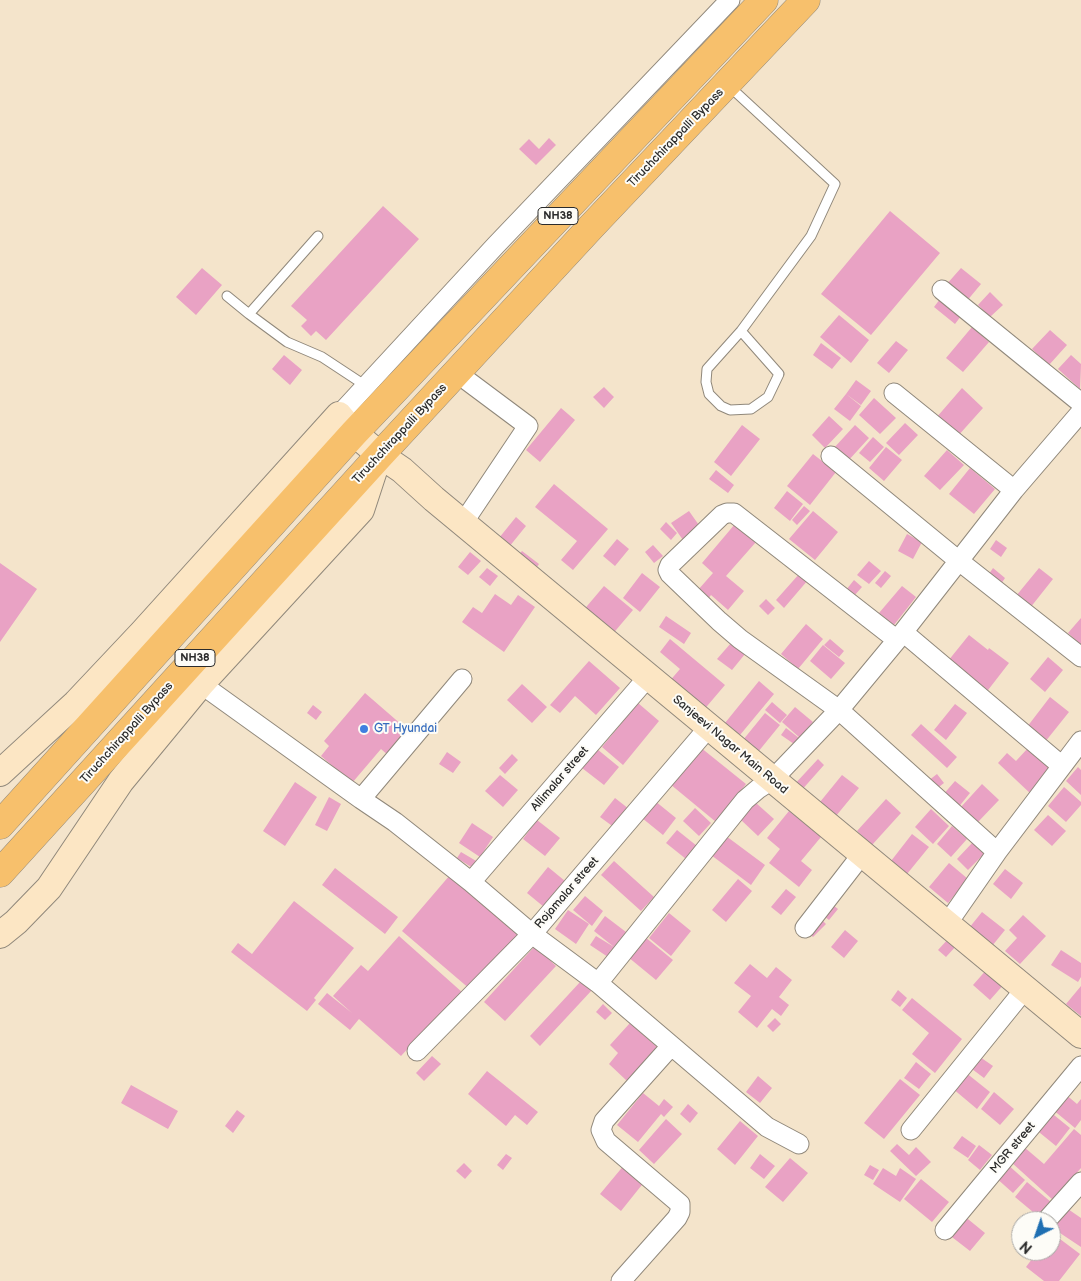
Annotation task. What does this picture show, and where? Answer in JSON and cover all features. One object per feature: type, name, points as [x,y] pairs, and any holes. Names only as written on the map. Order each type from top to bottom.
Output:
[{"type":"highway","name":"NH38","points":[[0,825],[347,424],[764,0]]},
{"type":"highway","name":"Tiruchchirappalli Bypass","points":[[6,867],[380,455],[578,241],[806,0]]},
{"type":"main road","name":"Sanjeevi Nagar Main Road","points":[[347,424],[380,455],[402,470],[648,677],[1081,1035]]},
{"type":"main road","points":[[0,773],[76,703],[347,424]]},
{"type":"main road","points":[[8,928],[49,888],[121,781],[201,684],[361,510],[380,455]]},
{"type":"street","points":[[347,424],[366,386],[496,245],[730,0]]},
{"type":"street","points":[[942,290],[1081,403]]},
{"type":"street","points":[[457,373],[528,426],[463,523]]},
{"type":"street","points":[[894,393],[1014,490]]},
{"type":"street","points":[[598,983],[745,800],[772,780],[839,710],[900,636],[1014,490],[1081,412]]},
{"type":"street","points":[[831,456],[959,561],[1081,657]]},
{"type":"street","points":[[997,852],[839,710],[740,639],[719,621],[670,574],[668,570],[670,565],[722,515],[727,513],[734,514],[900,636],[1062,766]]},
{"type":"street","name":"Allimalar street","points":[[471,882],[648,677]]},
{"type":"street","points":[[361,799],[462,679]]},
{"type":"street","points":[[201,684],[395,822],[471,882],[532,934],[598,983],[767,1126],[799,1144]]},
{"type":"street","name":"Rojamalar street","points":[[417,1051],[532,934],[709,727]]},
{"type":"street","points":[[947,924],[997,852],[1081,741]]},
{"type":"street","points":[[805,928],[863,854]]},
{"type":"street","points":[[911,1130],[1024,989]]},
{"type":"street","points":[[621,1281],[677,1218],[680,1212],[680,1204],[606,1141],[601,1130],[604,1121],[671,1046]]},
{"type":"street","name":"MGR street","points":[[945,1230],[1081,1066]]},
{"type":"street","points":[[1055,1211],[1081,1182]]},
{"type":"lane","points":[[727,84],[835,184],[812,236],[741,330],[707,369],[706,382],[709,394],[721,406],[730,410],[750,409],[768,397],[779,374],[741,330]]},
{"type":"lane","points":[[249,314],[318,236]]},
{"type":"lane","points":[[227,296],[287,342],[322,357],[366,386]]},
{"type":"building","points":[[549,138],[556,145],[536,165],[519,149],[529,139],[539,149]]},
{"type":"building","points":[[383,206],[419,239],[326,340],[316,331],[311,336],[301,326],[307,320],[291,306]]},
{"type":"building","points":[[890,211],[940,253],[871,335],[821,294]]},
{"type":"building","points":[[202,268],[222,285],[196,315],[176,297]]},
{"type":"building","points":[[961,268],[981,284],[966,302],[946,285]]},
{"type":"building","points":[[990,292],[1003,305],[990,317],[978,305]]},
{"type":"building","points":[[943,295],[964,312],[955,324],[934,307]]},
{"type":"building","points":[[839,315],[869,340],[851,363],[820,337]]},
{"type":"building","points":[[972,327],[989,342],[963,372],[946,358]]},
{"type":"building","points":[[1050,330],[1067,345],[1049,365],[1032,349]]},
{"type":"building","points":[[896,341],[908,350],[889,373],[877,363]]},
{"type":"building","points":[[821,343],[841,358],[832,369],[813,355]]},
{"type":"building","points":[[284,355],[302,370],[290,385],[272,369]]},
{"type":"building","points":[[1071,355],[1081,364],[1080,389],[1058,369]]},
{"type":"building","points":[[856,380],[871,391],[861,405],[846,394]]},
{"type":"building","points":[[604,387],[614,397],[604,408],[593,397]]},
{"type":"building","points":[[962,388],[983,408],[957,437],[936,418]]},
{"type":"building","points":[[846,394],[861,406],[850,421],[834,409]]},
{"type":"building","points":[[874,398],[896,418],[880,434],[859,415]]},
{"type":"building","points":[[561,408],[575,420],[540,462],[526,450]]},
{"type":"building","points":[[829,416],[843,429],[825,448],[812,435]]},
{"type":"building","points":[[905,423],[918,435],[899,455],[886,443]]},
{"type":"building","points":[[742,425],[760,439],[731,476],[714,462]]},
{"type":"building","points":[[855,425],[869,438],[847,462],[833,449]]},
{"type":"building","points":[[873,437],[884,447],[870,462],[859,453]]},
{"type":"building","points":[[886,447],[902,460],[884,481],[869,468]]},
{"type":"building","points":[[947,450],[964,465],[940,490],[924,476]]},
{"type":"building","points":[[813,454],[836,472],[810,505],[787,486]]},
{"type":"building","points":[[970,468],[995,489],[974,514],[949,494]]},
{"type":"building","points":[[716,470],[734,485],[728,493],[709,479]]},
{"type":"building","points":[[554,484],[608,529],[573,570],[561,560],[577,541],[535,507]]},
{"type":"building","points":[[787,491],[803,504],[790,521],[774,508]]},
{"type":"building","points":[[804,506],[810,511],[797,525],[792,520]]},
{"type":"building","points":[[689,511],[701,528],[683,540],[671,523]]},
{"type":"building","points":[[813,511],[838,532],[815,560],[789,539]]},
{"type":"building","points":[[516,517],[526,526],[509,547],[499,538]]},
{"type":"building","points":[[666,522],[677,533],[671,540],[660,529]]},
{"type":"building","points":[[735,524],[756,542],[726,576],[744,591],[728,610],[711,595],[708,599],[698,590],[713,573],[702,563]]},
{"type":"building","points":[[907,534],[922,542],[913,559],[898,551]]},
{"type":"building","points":[[617,539],[629,549],[615,566],[603,556]]},
{"type":"building","points":[[996,540],[1007,548],[1001,557],[990,549]]},
{"type":"building","points":[[653,545],[663,556],[654,563],[645,552]]},
{"type":"building","points":[[522,551],[539,564],[532,574],[514,560]]},
{"type":"building","points":[[470,552],[481,561],[468,575],[458,567]]},
{"type":"building","points":[[869,561],[881,571],[869,584],[857,575]]},
{"type":"building","points":[[0,563],[37,589],[0,642]]},
{"type":"building","points":[[487,568],[498,576],[490,586],[479,577]]},
{"type":"building","points":[[993,568],[1005,578],[1001,584],[989,574]]},
{"type":"building","points":[[1039,568],[1053,579],[1030,608],[1016,596]]},
{"type":"building","points":[[885,571],[891,576],[881,588],[875,583]]},
{"type":"building","points":[[642,573],[660,587],[640,612],[623,598]]},
{"type":"building","points":[[800,573],[808,580],[784,608],[776,600]]},
{"type":"building","points":[[854,580],[862,587],[854,596],[846,590]]},
{"type":"building","points":[[604,586],[633,610],[611,636],[582,612]]},
{"type":"building","points":[[902,586],[916,597],[894,625],[879,613]]},
{"type":"building","points":[[495,594],[511,605],[518,595],[535,607],[504,652],[462,622],[473,607],[482,613]]},
{"type":"building","points":[[766,599],[775,608],[768,615],[759,606]]},
{"type":"building","points":[[666,616],[691,633],[684,644],[659,627]]},
{"type":"building","points":[[1081,618],[1081,645],[1068,633]]},
{"type":"building","points":[[806,624],[823,639],[798,669],[781,654]]},
{"type":"building","points":[[969,635],[1009,663],[985,694],[948,661]]},
{"type":"building","points":[[670,639],[725,685],[702,712],[668,683],[680,669],[660,652]]},
{"type":"building","points":[[830,639],[844,651],[839,657],[824,645]]},
{"type":"building","points":[[731,643],[745,654],[732,670],[717,659]]},
{"type":"building","points":[[823,645],[845,663],[831,679],[810,661]]},
{"type":"building","points":[[1048,657],[1063,670],[1045,692],[1030,679]]},
{"type":"building","points":[[589,661],[620,688],[596,715],[575,696],[560,713],[550,705]]},
{"type":"building","points":[[759,681],[774,694],[740,735],[725,723]]},
{"type":"building","points":[[522,684],[547,707],[532,723],[507,700]]},
{"type":"building","points":[[365,693],[410,732],[389,756],[381,749],[352,783],[321,756],[329,746],[324,741]]},
{"type":"building","points":[[1050,697],[1069,712],[1045,742],[1027,727]]},
{"type":"building","points":[[772,702],[787,715],[780,723],[765,710]]},
{"type":"building","points":[[638,703],[659,721],[623,765],[602,747]]},
{"type":"building","points":[[955,704],[967,713],[946,740],[934,730]]},
{"type":"building","points":[[313,705],[322,712],[316,720],[307,713]]},
{"type":"building","points":[[795,707],[813,722],[800,738],[782,722]]},
{"type":"building","points":[[765,713],[780,725],[758,752],[743,740]]},
{"type":"building","points":[[921,724],[957,757],[947,768],[911,735]]},
{"type":"building","points":[[786,728],[799,738],[794,744],[781,735]]},
{"type":"building","points":[[700,747],[746,784],[716,822],[670,784]]},
{"type":"building","points":[[1028,748],[1054,773],[1032,795],[998,763],[1007,753],[1016,761]]},
{"type":"building","points":[[597,749],[619,767],[604,785],[582,768]]},
{"type":"building","points":[[447,752],[461,762],[453,773],[439,764]]},
{"type":"building","points":[[512,754],[518,760],[505,774],[499,768]]},
{"type":"building","points":[[818,759],[824,765],[800,792],[793,786]]},
{"type":"building","points":[[1078,767],[1081,770],[1081,795],[1066,781]]},
{"type":"building","points":[[937,774],[944,783],[935,790],[928,781]]},
{"type":"building","points":[[500,775],[518,790],[503,807],[485,791]]},
{"type":"building","points":[[842,775],[859,788],[836,816],[820,802]]},
{"type":"building","points":[[955,781],[970,793],[957,809],[942,796]]},
{"type":"building","points":[[295,782],[317,797],[285,846],[263,831]]},
{"type":"building","points":[[982,784],[999,800],[978,822],[961,807]]},
{"type":"building","points":[[1064,787],[1081,802],[1081,805],[1066,822],[1048,806]]},
{"type":"building","points":[[329,797],[341,804],[327,831],[315,825]]},
{"type":"building","points":[[615,798],[629,809],[615,828],[600,817]]},
{"type":"building","points":[[886,799],[901,813],[872,845],[857,831]]},
{"type":"building","points":[[655,801],[676,818],[663,835],[642,818]]},
{"type":"building","points":[[756,803],[774,819],[758,836],[740,819]]},
{"type":"building","points":[[695,808],[711,823],[699,836],[683,821]]},
{"type":"building","points":[[931,809],[949,826],[933,844],[915,827]]},
{"type":"building","points":[[789,811],[821,837],[801,861],[812,870],[799,887],[769,863],[780,849],[767,838]]},
{"type":"building","points":[[1048,815],[1066,831],[1052,846],[1034,830]]},
{"type":"building","points":[[537,820],[560,838],[545,856],[523,839]]},
{"type":"building","points":[[472,823],[493,837],[480,857],[459,843]]},
{"type":"building","points":[[952,826],[967,839],[951,857],[937,844]]},
{"type":"building","points":[[677,830],[697,846],[686,859],[666,843]]},
{"type":"building","points":[[912,834],[929,847],[907,874],[891,861]]},
{"type":"building","points":[[726,836],[765,865],[751,885],[711,855]]},
{"type":"building","points":[[973,842],[985,853],[968,870],[957,859]]},
{"type":"building","points":[[461,852],[483,865],[479,872],[457,858]]},
{"type":"building","points":[[614,861],[654,897],[641,911],[601,875]]},
{"type":"building","points":[[949,863],[968,879],[948,903],[929,887]]},
{"type":"building","points":[[548,867],[565,881],[544,907],[527,893]]},
{"type":"building","points":[[335,868],[398,917],[385,934],[322,885]]},
{"type":"building","points":[[1005,869],[1023,883],[1011,899],[993,884]]},
{"type":"building","points":[[450,875],[519,934],[471,990],[402,931]]},
{"type":"building","points":[[738,879],[752,891],[726,922],[712,910]]},
{"type":"building","points":[[786,889],[796,897],[781,915],[771,907]]},
{"type":"building","points":[[585,896],[603,911],[592,926],[573,910]]},
{"type":"building","points":[[294,901],[354,948],[314,998],[316,1000],[307,1011],[231,952],[238,943],[252,954]]},
{"type":"building","points":[[829,902],[838,909],[829,920],[820,913]]},
{"type":"building","points":[[568,910],[589,924],[576,944],[555,929]]},
{"type":"building","points":[[982,912],[1005,930],[992,946],[969,928]]},
{"type":"building","points":[[669,913],[691,931],[671,956],[649,938]]},
{"type":"building","points":[[1023,915],[1046,936],[1020,964],[1005,951],[1017,938],[1009,930]]},
{"type":"building","points":[[605,916],[626,932],[614,947],[594,931]]},
{"type":"building","points":[[819,917],[826,924],[813,937],[806,931]]},
{"type":"building","points":[[845,930],[858,941],[844,958],[831,947]]},
{"type":"building","points":[[399,936],[463,993],[437,1023],[434,1020],[401,1056],[359,1019],[350,1030],[318,1004],[327,993],[352,1013],[333,996],[361,965],[368,971]]},
{"type":"building","points":[[596,936],[614,947],[608,957],[590,945]]},
{"type":"building","points":[[645,937],[673,960],[656,980],[628,957]]},
{"type":"building","points":[[949,938],[957,945],[946,957],[938,950]]},
{"type":"building","points":[[535,946],[556,966],[505,1021],[484,1002]]},
{"type":"building","points":[[1061,950],[1081,963],[1081,977],[1078,982],[1051,965]]},
{"type":"building","points":[[750,964],[767,978],[776,967],[792,980],[779,997],[789,1005],[781,1016],[772,1009],[757,1028],[738,1012],[751,996],[734,983]]},
{"type":"building","points":[[988,968],[1005,983],[990,1000],[973,985]]},
{"type":"building","points":[[581,981],[592,990],[540,1046],[530,1036]]},
{"type":"building","points":[[1081,986],[1081,1016],[1066,1004]]},
{"type":"building","points":[[898,990],[907,998],[900,1007],[891,1000]]},
{"type":"building","points":[[912,998],[962,1039],[935,1073],[912,1054],[929,1033],[902,1010]]},
{"type":"building","points":[[603,1004],[612,1013],[605,1020],[596,1012]]},
{"type":"building","points":[[775,1018],[781,1024],[773,1032],[767,1026]]},
{"type":"building","points":[[630,1023],[657,1047],[627,1081],[609,1064],[618,1053],[610,1045]]},
{"type":"building","points":[[432,1056],[441,1064],[424,1081],[416,1073]]},
{"type":"building","points":[[980,1057],[993,1066],[984,1078],[972,1069]]},
{"type":"building","points":[[916,1062],[931,1074],[919,1089],[904,1078]]},
{"type":"building","points":[[487,1071],[538,1112],[527,1125],[515,1115],[506,1126],[468,1094]]},
{"type":"building","points":[[965,1072],[990,1092],[977,1109],[952,1088]]},
{"type":"building","points":[[758,1076],[772,1088],[760,1103],[746,1092]]},
{"type":"building","points":[[900,1079],[920,1095],[884,1139],[864,1123]]},
{"type":"building","points":[[131,1085],[178,1111],[168,1129],[121,1103]]},
{"type":"building","points":[[994,1092],[1014,1109],[1000,1125],[981,1109]]},
{"type":"building","points":[[643,1093],[659,1106],[664,1099],[673,1107],[664,1117],[661,1114],[638,1142],[617,1125]]},
{"type":"building","points":[[1064,1093],[1077,1104],[1081,1099],[1081,1120],[1075,1128],[1052,1109]]},
{"type":"building","points":[[688,1104],[698,1113],[690,1123],[680,1114]]},
{"type":"building","points":[[237,1110],[245,1116],[233,1133],[225,1126]]},
{"type":"building","points":[[1049,1111],[1070,1128],[1056,1146],[1034,1128]]},
{"type":"building","points":[[666,1119],[682,1134],[654,1164],[639,1150]]},
{"type":"building","points":[[740,1121],[758,1136],[735,1165],[717,1149]]},
{"type":"building","points":[[1074,1129],[1081,1135],[1081,1168],[1053,1200],[1011,1162],[1024,1147],[1044,1164]]},
{"type":"building","points":[[962,1136],[976,1146],[968,1158],[953,1148]]},
{"type":"building","points":[[897,1144],[909,1155],[916,1147],[931,1162],[916,1176],[890,1151]]},
{"type":"building","points":[[979,1145],[992,1155],[980,1170],[968,1160]]},
{"type":"building","points":[[506,1154],[512,1158],[503,1170],[497,1165]]},
{"type":"building","points":[[760,1154],[775,1166],[764,1179],[750,1168]]},
{"type":"building","points":[[790,1158],[808,1173],[783,1202],[765,1187]]},
{"type":"building","points":[[464,1163],[472,1171],[465,1179],[456,1171]]},
{"type":"building","points":[[625,1164],[645,1181],[621,1211],[600,1194]]},
{"type":"building","points":[[1007,1164],[1025,1180],[1013,1193],[995,1177]]},
{"type":"building","points":[[870,1165],[879,1170],[873,1180],[864,1175]]},
{"type":"building","points":[[883,1168],[896,1176],[900,1168],[916,1179],[900,1202],[873,1184]]},
{"type":"building","points":[[921,1179],[949,1202],[932,1222],[904,1199]]},
{"type":"building","points":[[1027,1182],[1051,1202],[1044,1211],[1032,1211],[1015,1197]]},
{"type":"building","points":[[1065,1207],[1081,1218],[1081,1247],[1061,1234],[1061,1213]]},
{"type":"building","points":[[963,1215],[985,1233],[970,1251],[948,1234]]},
{"type":"building","points":[[1061,1240],[1080,1254],[1059,1281],[1044,1281],[1026,1267],[1030,1261],[1061,1261]]},
{"type":"place","name":"GT Hyundai","points":[[364,729]]}]
